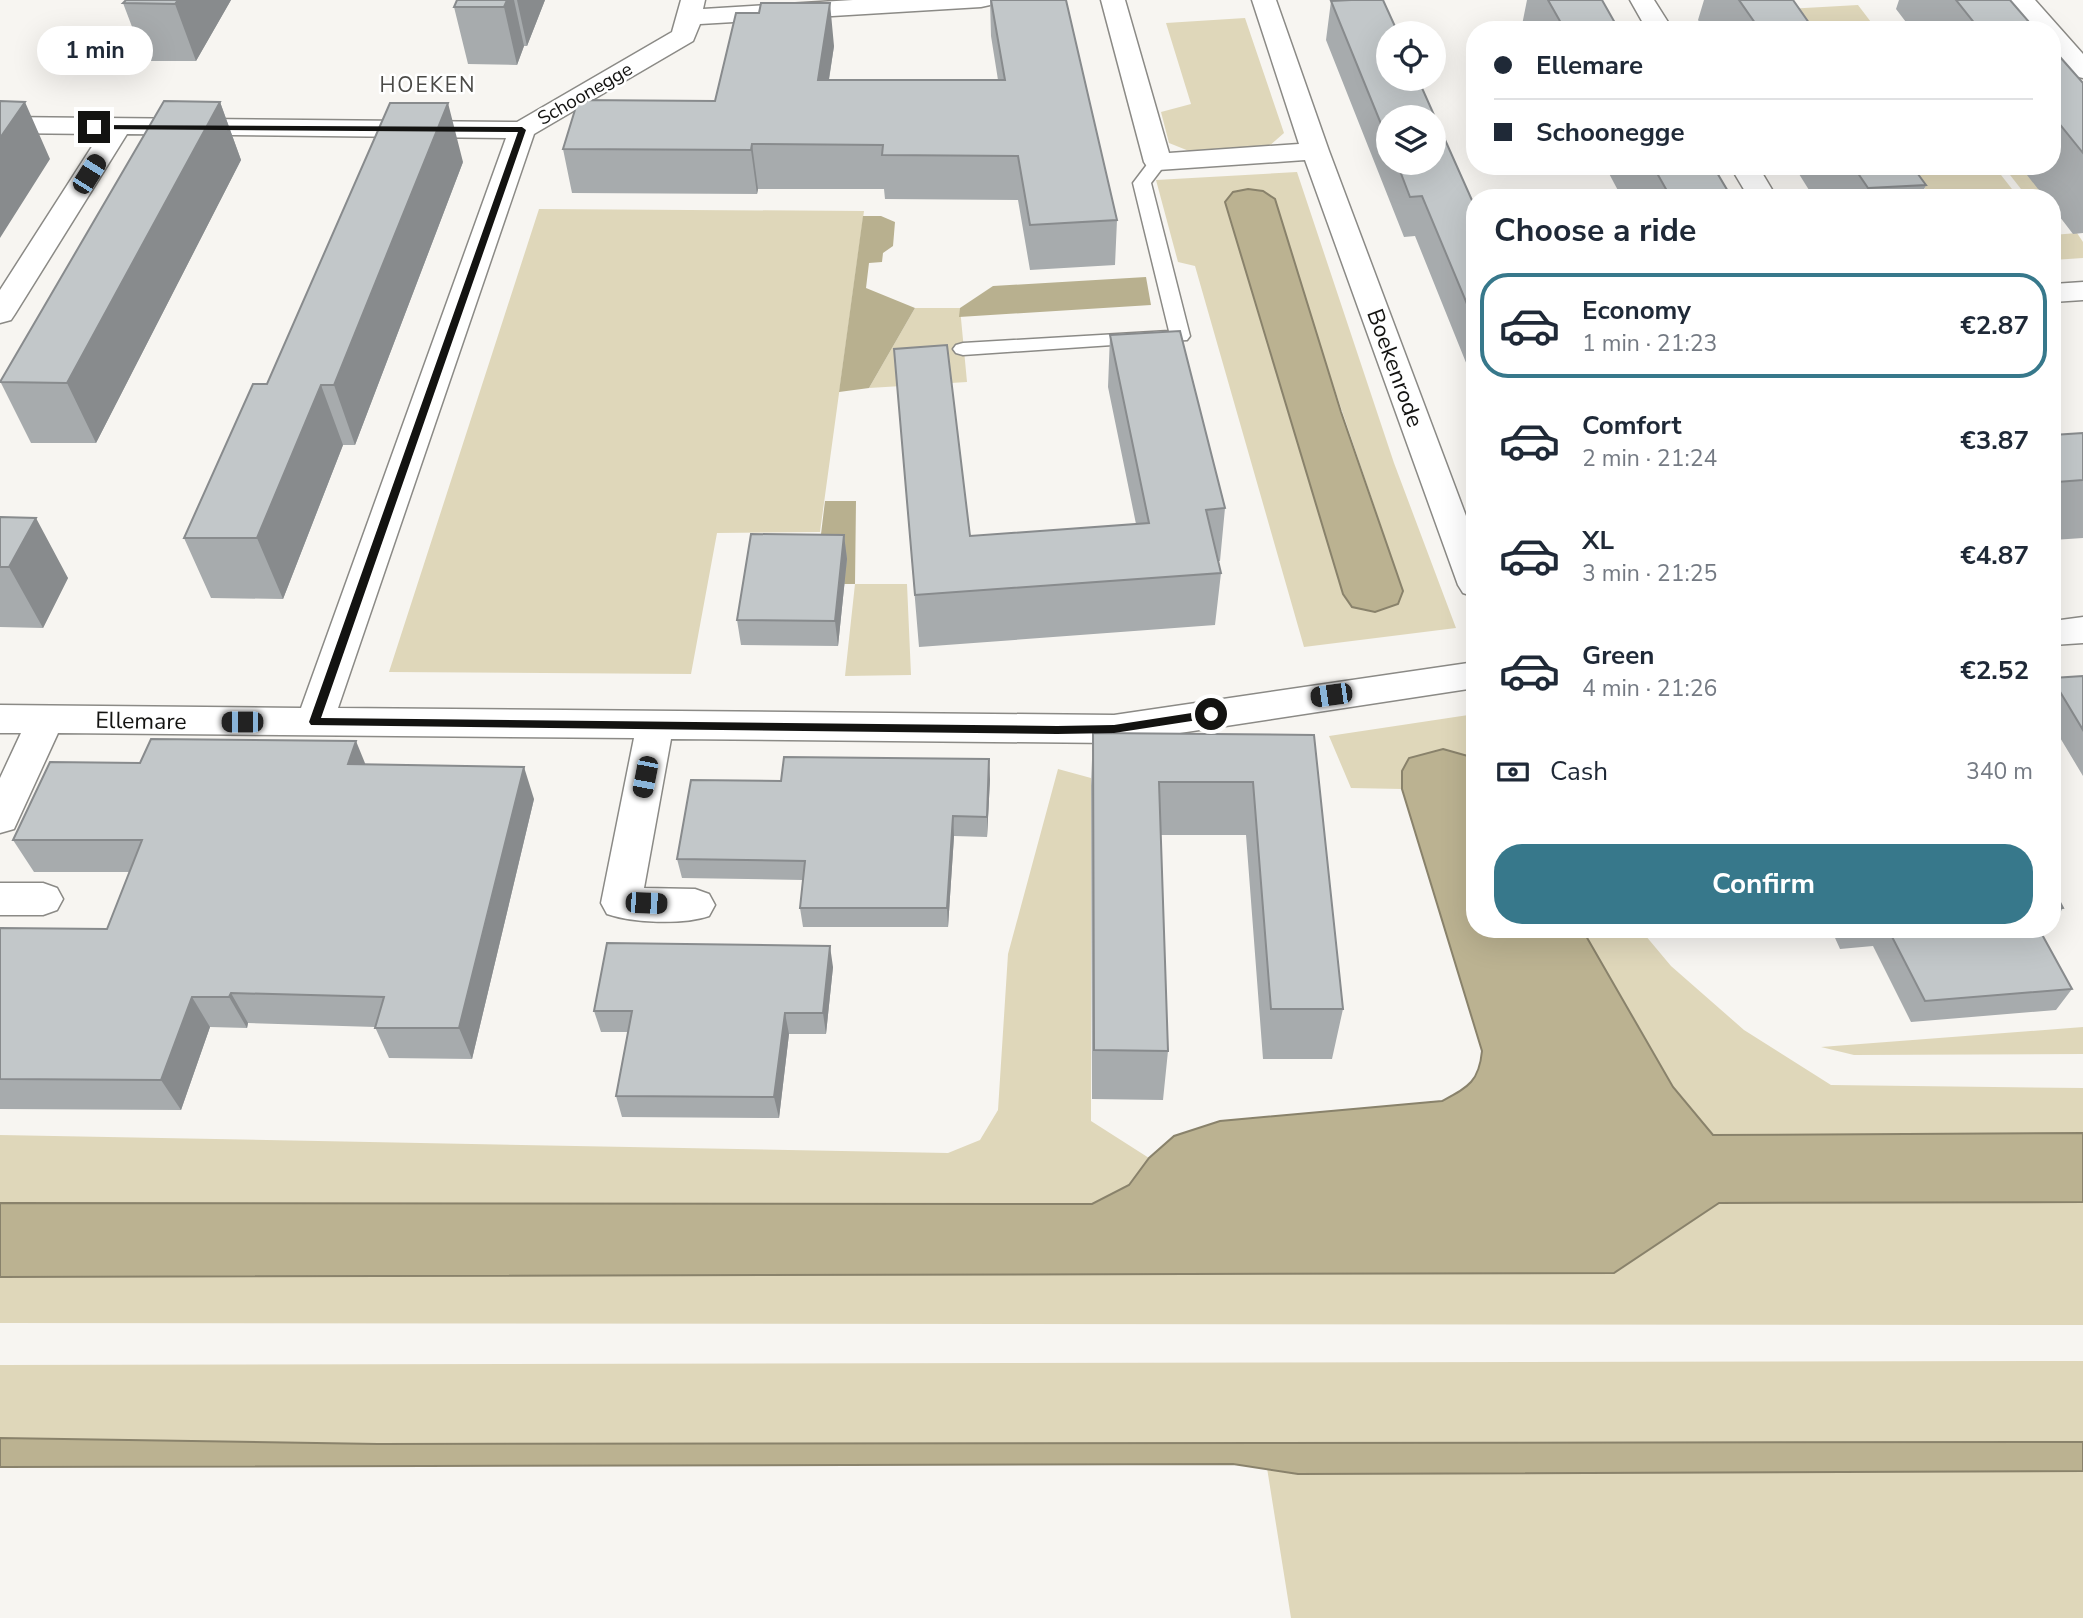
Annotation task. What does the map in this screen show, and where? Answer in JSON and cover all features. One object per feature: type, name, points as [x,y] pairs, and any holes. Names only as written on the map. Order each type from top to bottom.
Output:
[{"type":"street","name":"Schoonegge","points":[[0,125],[522,130],[684,36],[691,8],[981,0]]},
{"type":"street","points":[[1113,0],[1158,162],[1315,151]]},
{"type":"street","name":"Boekenrode","points":[[1264,0],[1315,151],[1466,561]]},
{"type":"street","points":[[1642,0],[1655,21]]},
{"type":"street","points":[[2022,0],[2040,21]]},
{"type":"street","points":[[2061,44],[2083,70]]},
{"type":"street","points":[[0,314],[118,128]]},
{"type":"street","points":[[314,722],[522,130]]},
{"type":"street","points":[[2061,292],[2083,291]]},
{"type":"street","points":[[2061,632],[2083,631]]},
{"type":"street","name":"Ellemare","points":[[0,719],[1114,729],[1466,676]]},
{"type":"street","points":[[0,818],[46,720]]},
{"type":"street","points":[[655,726],[621,903],[695,905]]},
{"type":"street","points":[[0,898],[43,899]]},
{"type":"lane","points":[[963,349],[1180,336],[1142,183],[1158,162]]},
{"type":"shaded area","points":[[1858,5],[1870,21],[1776,21],[1769,10]]},
{"type":"shaded area","points":[[1245,18],[1284,133],[1269,146],[1189,151],[1169,143],[1161,112],[1191,104],[1166,23]]},
{"type":"shaded area","points":[[1297,172],[1394,463],[1456,628],[1304,647],[1195,266],[1178,262],[1156,180]],"holes":[[[1316,334],[1403,591],[1352,607]]]},
{"type":"shaded area","points":[[1915,175],[2001,175],[2012,189],[1925,189]]},
{"type":"shaded area","points":[[2010,175],[2061,175],[2079,196],[2061,197],[2061,189],[2021,189]]},
{"type":"shaded area","points":[[1248,189],[1263,191],[1275,199],[1341,412],[1403,591],[1398,604],[1375,612],[1352,607],[1343,594],[1225,202],[1233,192]]},
{"type":"shaded area","points":[[539,209],[864,211],[820,532],[717,533],[691,674],[389,672]]},
{"type":"shaded area","points":[[863,216],[881,216],[895,222],[893,246],[883,253],[882,262],[869,263],[866,288],[915,308],[869,388],[839,392]]},
{"type":"shaded area","points":[[2077,233],[2083,242],[2083,258],[2061,259],[2061,234]]},
{"type":"shaded area","points":[[1146,277],[1151,305],[959,317],[960,308],[993,286]]},
{"type":"shaded area","points":[[915,308],[960,308],[967,382],[869,388]]},
{"type":"shaded area","points":[[825,501],[856,501],[855,584],[815,584]]},
{"type":"shaded area","points":[[855,584],[907,584],[911,675],[845,676]]},
{"type":"shaded area","points":[[1466,715],[1466,755],[1443,749],[1402,771],[1402,789],[1351,788],[1329,736]]},
{"type":"shaded area","points":[[1443,749],[1466,755],[1466,938],[1587,938],[1673,1087],[1713,1135],[2083,1133],[2083,1202],[1719,1203],[1614,1273],[0,1277],[0,1203],[1092,1204],[1129,1185],[1149,1158],[1174,1136],[1220,1121],[1442,1101],[1459,1092],[1475,1077],[1482,1051],[1402,789],[1402,771],[1409,758]]},
{"type":"shaded area","points":[[1058,769],[1091,778],[1091,1121],[1149,1158],[1129,1185],[1092,1204],[0,1203],[0,1135],[948,1153],[980,1140],[998,1110],[1008,954]]},
{"type":"shaded area","points":[[1587,938],[1648,938],[1671,966],[1744,1030],[1831,1085],[2083,1088],[2083,1133],[1713,1136],[1673,1087]]},
{"type":"shaded area","points":[[2083,1027],[2083,1054],[1854,1055],[1821,1047]]},
{"type":"shaded area","points":[[2083,1202],[2083,1325],[0,1323],[0,1277],[1614,1273],[1719,1203]]},
{"type":"shaded area","points":[[2083,1361],[2083,1442],[378,1444],[0,1438],[0,1365]]},
{"type":"shaded area","points":[[0,1438],[378,1444],[2083,1442],[2083,1471],[1298,1474],[1233,1464],[0,1467]]},
{"type":"shaded area","points":[[1267,1468],[1298,1474],[2083,1471],[2083,1618],[1291,1618]]},
{"type":"building","points":[[126,0],[178,0],[175,4],[123,3]]},
{"type":"building","points":[[457,0],[507,0],[504,7],[454,7]]},
{"type":"building","points":[[991,0],[1066,0],[1117,220],[1030,225],[1018,156],[882,155],[883,145],[752,144],[751,150],[563,149],[578,100],[715,101],[736,13],[759,13],[761,3],[830,3],[818,80],[1005,80]]},
{"type":"building","points":[[1383,0],[1393,21],[1376,21],[1376,91],[1423,91],[1430,105],[1376,105],[1376,112],[1331,1]]},
{"type":"building","points":[[1548,0],[1602,0],[1614,21],[1560,21]]},
{"type":"building","points":[[1739,0],[1793,0],[1808,21],[1754,21]]},
{"type":"building","points":[[1956,0],[2010,0],[2028,21],[1973,21]]},
{"type":"building","points":[[2061,58],[2083,83],[2083,153],[2061,126]]},
{"type":"building","points":[[0,101],[25,102],[0,138]]},
{"type":"building","points":[[164,101],[220,102],[67,383],[0,382]]},
{"type":"building","points":[[390,103],[448,103],[334,385],[321,385],[257,538],[184,538],[253,384],[267,384]]},
{"type":"building","points":[[1446,142],[1467,189],[1466,301],[1422,196],[1410,197],[1402,175],[1446,175]]},
{"type":"building","points":[[1658,175],[1718,175],[1727,189],[1666,189]]},
{"type":"building","points":[[1859,175],[1919,175],[1926,185],[1868,188]]},
{"type":"building","points":[[1180,331],[1225,508],[1206,510],[1221,573],[915,595],[894,349],[947,345],[970,536],[1149,523],[1110,335]]},
{"type":"building","points":[[2083,433],[2083,480],[2061,482],[2061,434]]},
{"type":"building","points":[[0,517],[36,518],[9,567],[0,567]]},
{"type":"building","points":[[751,534],[844,535],[835,621],[737,620]]},
{"type":"building","points":[[2083,676],[2083,730],[2061,693],[2061,677]]},
{"type":"building","points":[[1093,733],[1314,735],[1343,1009],[1271,1009],[1253,782],[1159,782],[1168,1051],[1094,1050]]},
{"type":"building","points":[[151,739],[356,741],[348,764],[524,767],[459,1028],[375,1028],[384,997],[231,993],[229,997],[192,997],[161,1080],[0,1079],[0,928],[107,929],[142,840],[13,840],[50,762],[140,763]]},
{"type":"building","points":[[784,757],[989,759],[987,817],[953,816],[947,908],[800,908],[805,861],[677,859],[691,780],[781,781]]},
{"type":"building","points":[[1893,938],[2044,938],[2072,989],[1925,1001]]},
{"type":"building","points":[[607,943],[830,946],[823,1013],[785,1013],[774,1097],[616,1096],[632,1011],[594,1011]]},
{"type":"district","name":"HOEKEN","points":[[428,85]]},
{"type":"route","points":[[94,127],[522,130],[314,722],[1057,730],[1114,729],[1211,714]]}]
